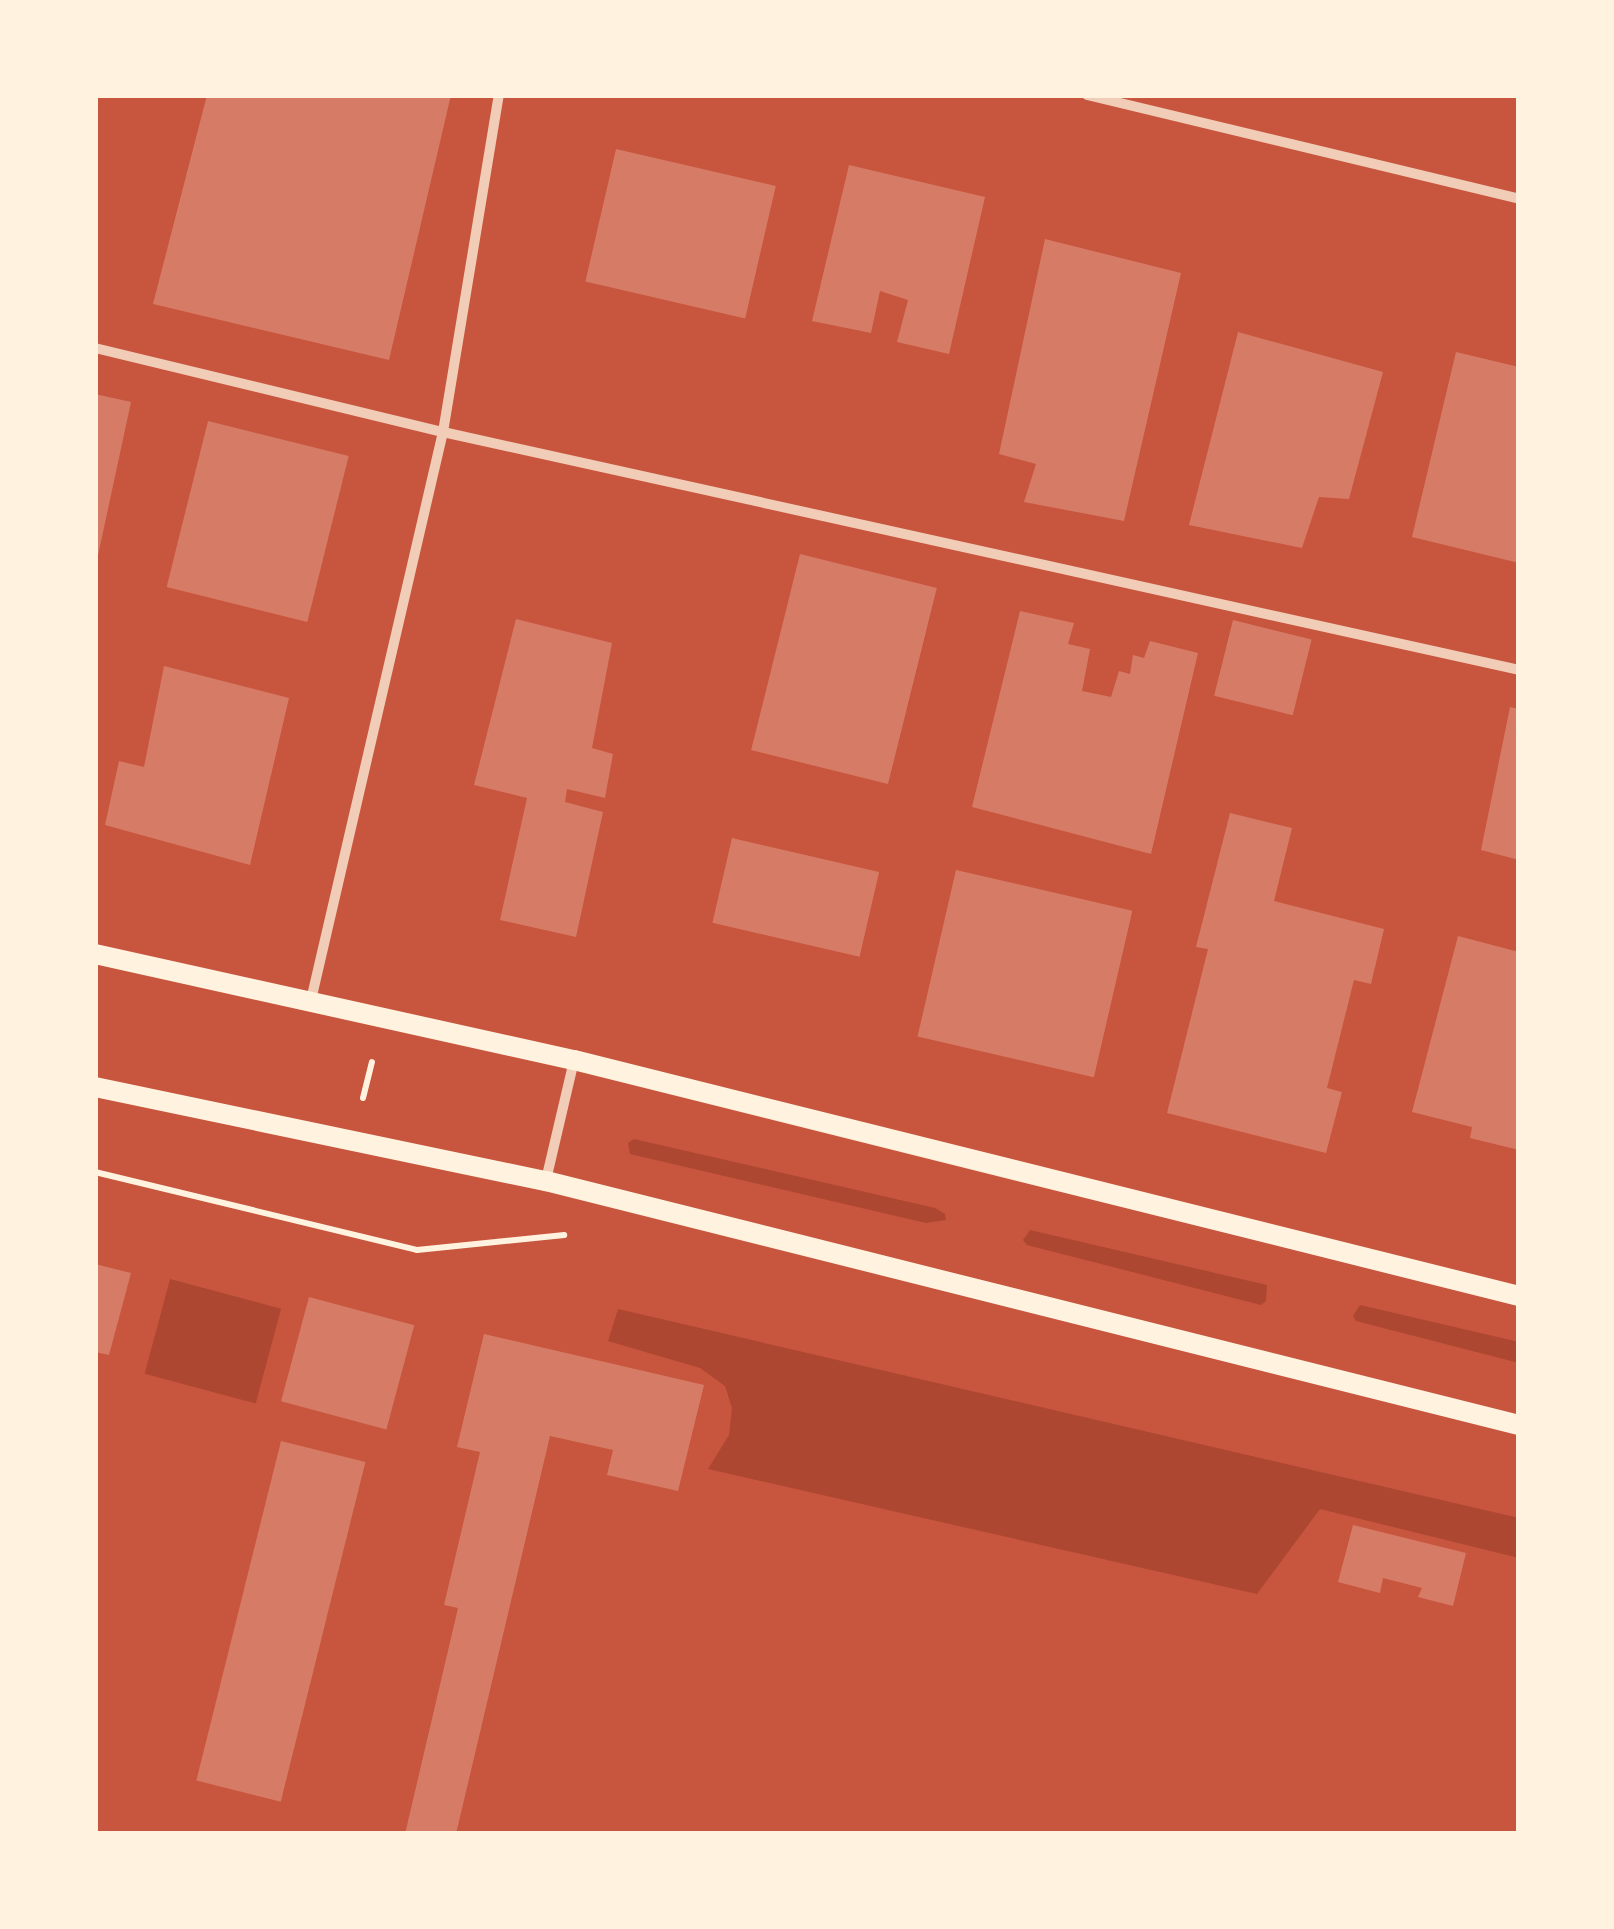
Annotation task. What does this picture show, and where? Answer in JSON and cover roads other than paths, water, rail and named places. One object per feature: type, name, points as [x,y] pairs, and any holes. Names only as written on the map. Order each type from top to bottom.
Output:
[{"type":"main road","points":[[95,954],[574,1060],[1519,1296]]},
{"type":"main road","points":[[95,1087],[352,1144],[546,1181],[1519,1425]]},
{"type":"street","points":[[311,1000],[443,432],[499,95]]},
{"type":"street","points":[[1087,95],[1519,198]]},
{"type":"street","points":[[95,348],[443,432],[1519,670]]},
{"type":"street","points":[[546,1181],[574,1060]]}]
